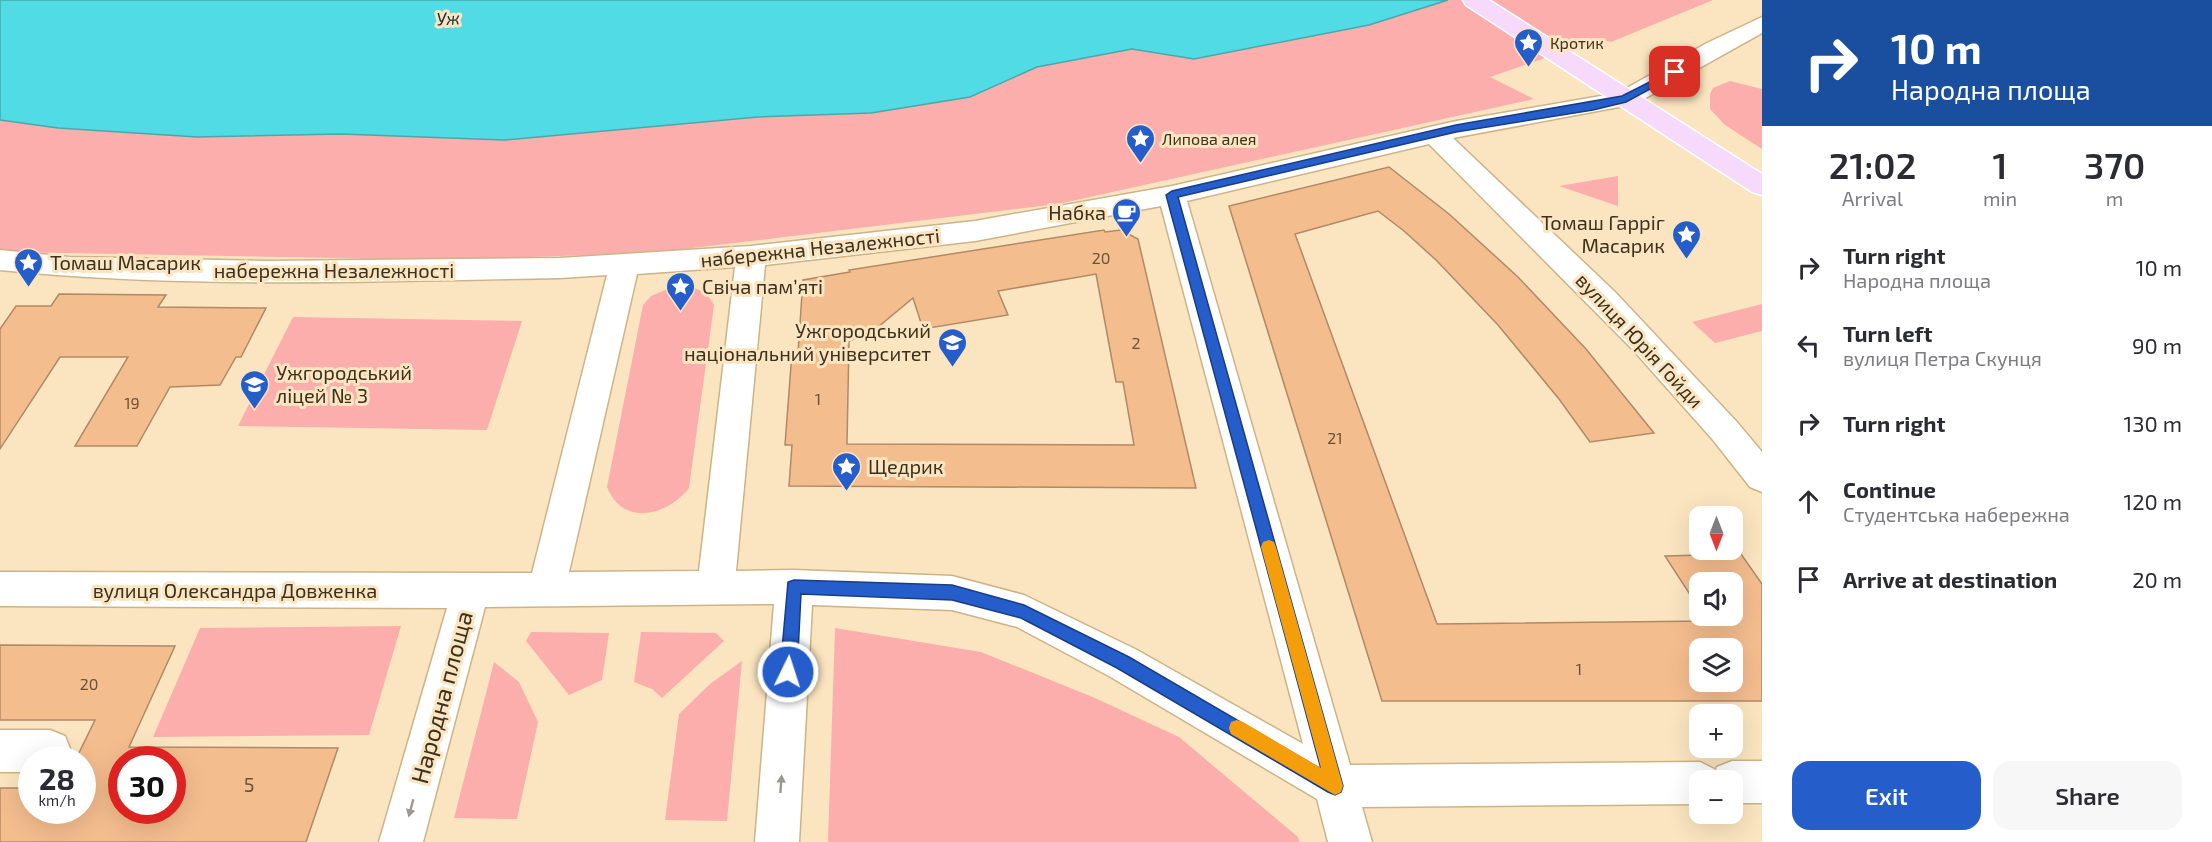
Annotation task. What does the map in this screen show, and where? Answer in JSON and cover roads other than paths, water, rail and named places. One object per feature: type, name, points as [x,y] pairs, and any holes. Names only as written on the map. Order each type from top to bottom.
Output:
[{"type":"main road","points":[[1474,0],[1762,186]]},
{"type":"street","name":"набережна Незалежності","points":[[0,260],[69,267],[266,272],[622,270],[750,263],[975,231],[1172,195],[1434,134],[1626,99],[1762,24]]},
{"type":"street","name":"вулиця Юрія Гойди","points":[[1434,134],[1614,308],[1687,387],[1762,477]]},
{"type":"street","points":[[1172,195],[1350,842]]},
{"type":"street","points":[[717,588],[750,263]]},
{"type":"street","points":[[547,589],[622,270]]},
{"type":"street","points":[[777,842],[794,587]]},
{"type":"street","name":"Народна площа","points":[[401,842],[471,590],[794,587],[952,592],[1024,612],[1123,663],[1335,786]]},
{"type":"street","name":"вулиця Олександра Довженка","points":[[0,589],[471,590]]},
{"type":"street","points":[[0,751],[18,751]]},
{"type":"street","points":[[1743,782],[1762,782]]},
{"type":"street","points":[[1335,786],[1689,783]]},
{"type":"water","name":"Уж","points":[[0,0],[1448,0],[1369,25],[1194,59],[1132,49],[1037,67],[970,97],[871,113],[758,117],[504,140],[341,134],[197,137],[58,128],[0,120]]},
{"type":"place","name":"Кротик","points":[[1529,68]]},
{"type":"place","name":"Липова алея","points":[[1141,164]]},
{"type":"place","name":"Набка","points":[[1127,238]]},
{"type":"place","name":"Томаш Гарріг Масарик","points":[[1686,260]]},
{"type":"place","name":"Томаш Масарик","points":[[29,288]]},
{"type":"place","name":"Свіча памʼяті","points":[[681,312]]},
{"type":"place","name":"Ужгородський національний університет","points":[[952,368]]},
{"type":"place","name":"Ужгородський ліцей № 3","points":[[255,410]]},
{"type":"place","name":"Щедрик","points":[[847,492]]}]
